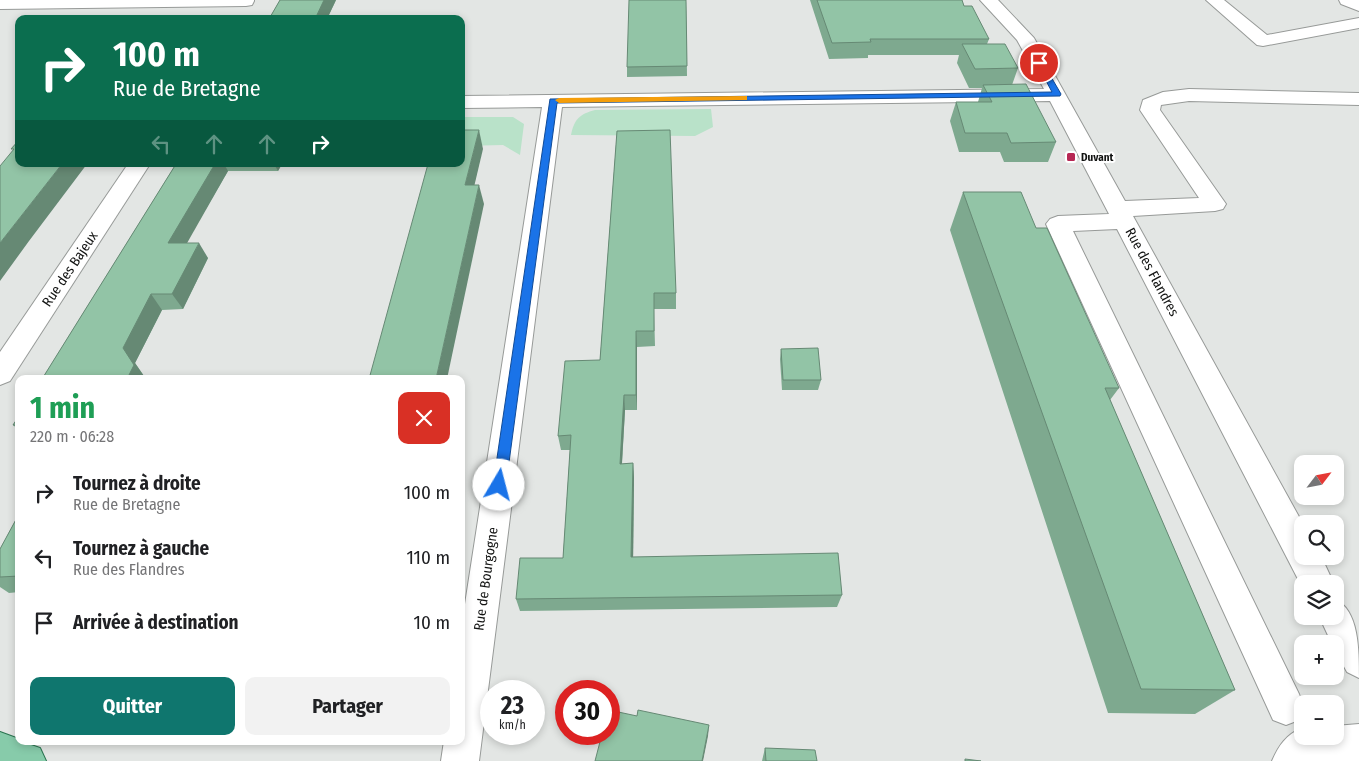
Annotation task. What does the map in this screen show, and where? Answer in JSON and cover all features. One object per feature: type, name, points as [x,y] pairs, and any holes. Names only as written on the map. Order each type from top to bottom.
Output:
[{"type":"main road","points":[[0,751],[27,761]]},
{"type":"street","points":[[0,4],[247,0]]},
{"type":"street","points":[[237,15],[247,0]]},
{"type":"street","name":"Rue des Flandres","points":[[988,0],[1025,38],[1057,94],[1294,538]]},
{"type":"street","points":[[1214,0],[1263,41],[1359,23]]},
{"type":"street","points":[[1347,0],[1359,6]]},
{"type":"street","points":[[465,102],[1057,94]]},
{"type":"street","points":[[1286,707],[1058,224],[1214,204],[1150,110],[1150,104],[1154,100],[1189,95],[1359,99]]},
{"type":"street","name":"Rue de Bourgogne","points":[[465,725],[553,100]]},
{"type":"street","name":"Rue des Bajeux","points":[[0,374],[137,167]]},
{"type":"street","points":[[1340,625],[1359,660]]},
{"type":"street","points":[[1290,761],[1303,747],[1359,744]]},
{"type":"street","name":"Rue de Bourgogne","points":[[460,761],[462,745]]},
{"type":"green space","points":[[711,109],[713,127],[695,136],[571,135],[578,118],[585,113],[595,110]]},
{"type":"green space","points":[[465,117],[513,117],[524,124],[520,155],[503,145],[465,146]]},
{"type":"building","points":[[280,0],[324,0],[317,15],[271,15]]},
{"type":"building","points":[[629,0],[686,0],[687,66],[627,67]]},
{"type":"building","points":[[817,0],[962,0],[964,6],[972,6],[989,39],[870,39],[871,42],[832,43]]},
{"type":"building","points":[[962,44],[1005,44],[1018,68],[975,69]]},
{"type":"building","points":[[1026,84],[1056,142],[1011,143],[1007,133],[965,133],[956,102],[992,102],[983,85]]},
{"type":"building","points":[[465,130],[479,130],[465,185],[479,185],[437,375],[370,375],[427,167],[465,167]]},
{"type":"building","points":[[670,130],[676,293],[654,293],[654,331],[636,331],[636,395],[624,395],[620,464],[633,463],[631,557],[838,553],[842,595],[516,599],[520,558],[563,558],[571,435],[558,436],[565,361],[600,360],[617,131]]},
{"type":"building","points":[[15,144],[15,167],[60,167],[0,243],[0,166],[14,149],[11,149]]},
{"type":"building","points":[[174,167],[213,167],[168,243],[199,243],[172,294],[151,294],[123,348],[134,365],[129,375],[44,375]]},
{"type":"building","points":[[963,192],[1021,192],[1036,228],[1047,228],[1119,388],[1105,388],[1235,690],[1141,689]]},
{"type":"building","points":[[818,348],[821,380],[783,380],[781,349]]},
{"type":"building","points":[[15,521],[15,576],[0,577],[0,549]]},
{"type":"building","points":[[638,710],[709,725],[702,761],[595,761],[599,745],[620,745],[620,712],[637,716]]},
{"type":"building","points":[[765,748],[815,750],[817,761],[766,761]]},
{"type":"building","points":[[965,759],[981,761],[965,761]]},
{"type":"slow traffic","points":[[559,100],[745,98]]},
{"type":"place","name":"Duvant","points":[[1071,157]]},
{"type":"route","points":[[499,485],[553,100],[1057,94],[1039,63]]}]
